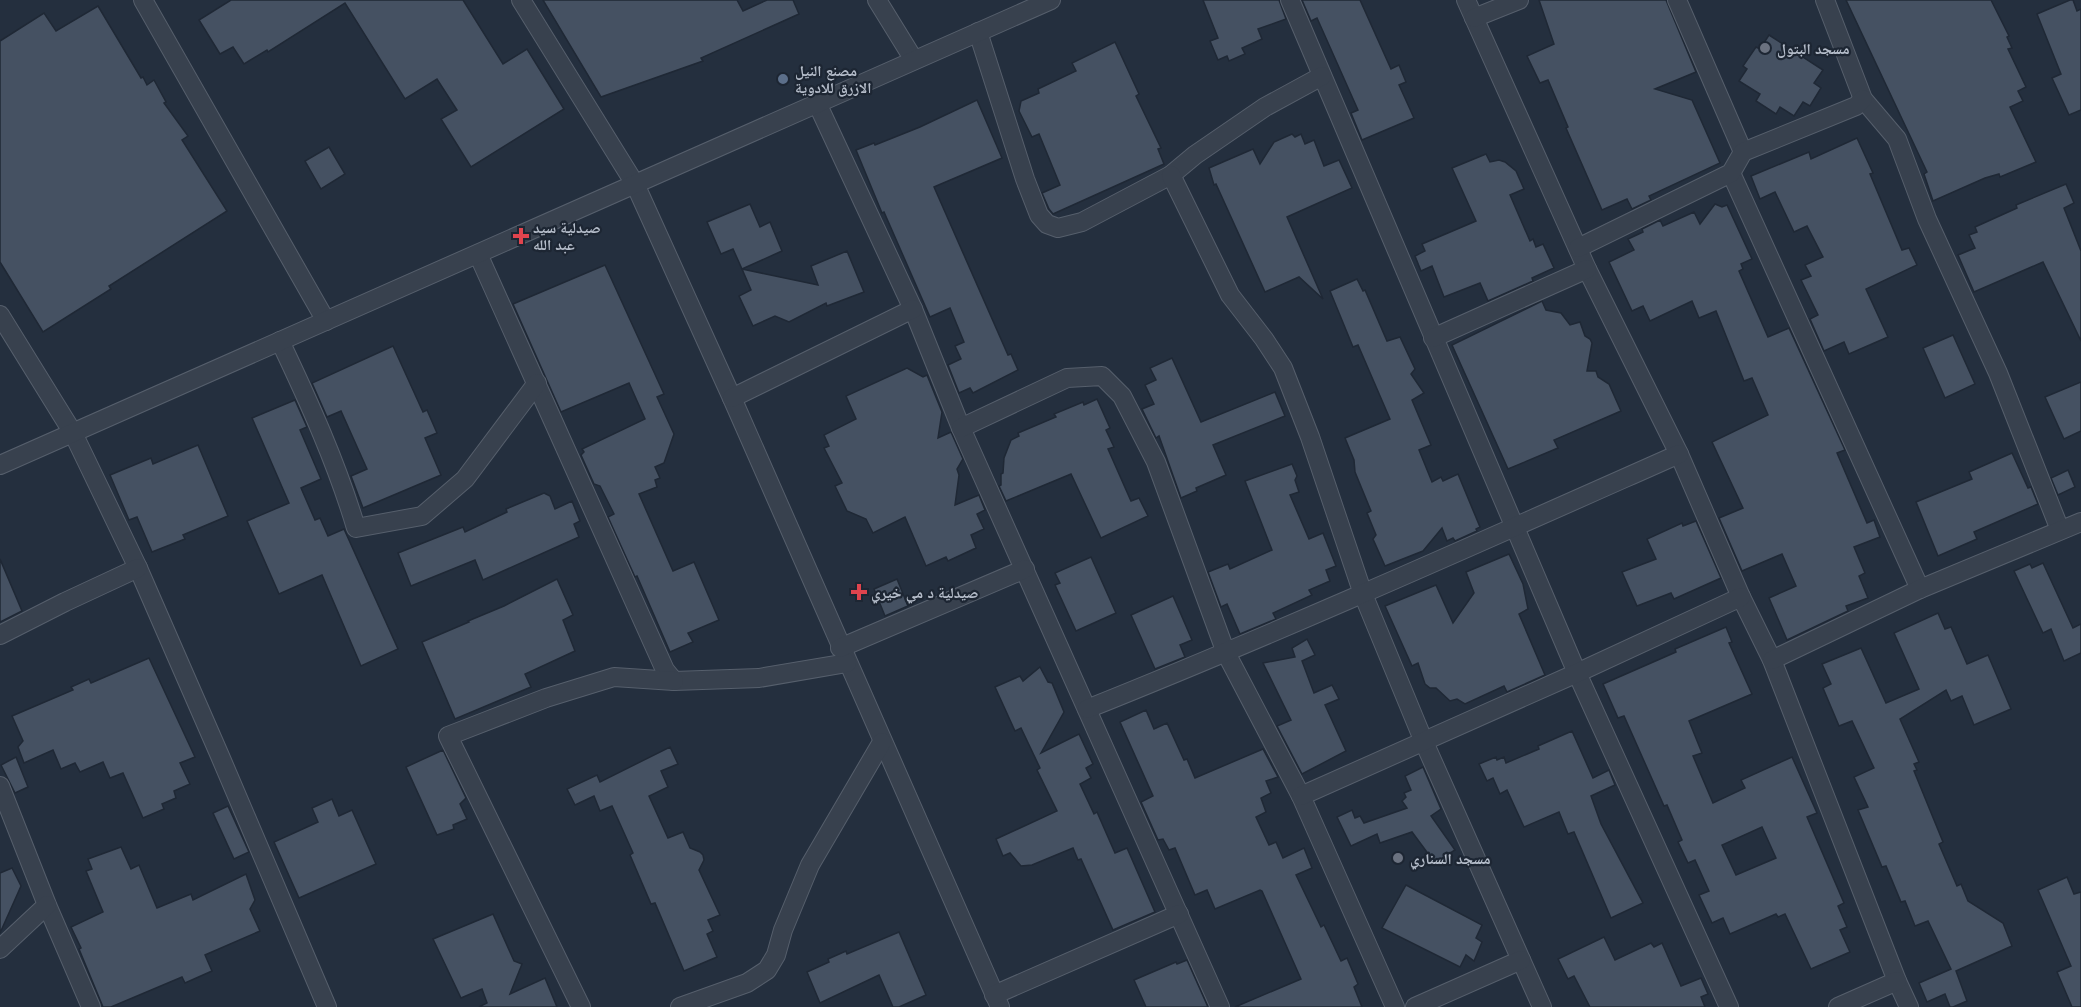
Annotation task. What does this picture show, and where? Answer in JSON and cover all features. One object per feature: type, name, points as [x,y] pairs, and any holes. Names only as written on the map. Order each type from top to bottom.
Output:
[{"type":"street","points":[[143,0],[326,321]]},
{"type":"street","points":[[521,0],[635,184],[732,398],[997,1001],[1179,914]]},
{"type":"street","points":[[877,0],[914,60]]},
{"type":"street","points":[[0,465],[1051,0]]},
{"type":"street","points":[[1290,0],[1577,674],[1729,1007]]},
{"type":"street","points":[[1466,0],[1587,269],[1679,454],[1741,597],[1772,660],[1909,1007]]},
{"type":"street","points":[[1474,18],[1519,0]]},
{"type":"street","points":[[1677,0],[1743,152]]},
{"type":"street","points":[[1825,0],[1863,99],[1896,139],[1928,219],[1998,373],[2060,530]]},
{"type":"street","points":[[978,32],[1025,179],[1040,215],[1047,224],[1058,228],[1082,222],[1171,175],[1265,107],[1322,76]]},
{"type":"street","points":[[1578,248],[1731,173],[1743,152],[1856,106],[1863,99]]},
{"type":"street","points":[[817,103],[913,309],[962,428],[1220,1007]]},
{"type":"street","points":[[1731,173],[1920,589]]},
{"type":"street","points":[[1171,175],[1230,295],[1284,368],[1363,594],[1424,742],[1542,1007]]},
{"type":"street","points":[[478,254],[664,670],[674,681]]},
{"type":"street","points":[[1433,338],[1587,269]]},
{"type":"street","points":[[732,398],[913,309]]},
{"type":"street","points":[[0,315],[73,433],[138,568],[327,1007]]},
{"type":"street","points":[[280,341],[345,491],[356,528],[422,516],[465,479],[537,383]]},
{"type":"street","points":[[962,428],[1067,378],[1102,376],[1122,396],[1156,462],[1226,653],[1301,796],[1395,1007]]},
{"type":"street","points":[[1087,709],[1363,594],[1679,454]]},
{"type":"street","points":[[1772,660],[1920,589],[2081,522]]},
{"type":"street","points":[[0,635],[138,568]]},
{"type":"street","points":[[580,1007],[448,736],[546,698],[614,677],[674,681],[759,678],[844,655],[1025,569]]},
{"type":"street","points":[[1301,796],[1577,674],[1741,597]]},
{"type":"street","points":[[680,1007],[747,983],[766,970],[776,955],[783,930],[810,866],[882,742]]},
{"type":"street","points":[[0,786],[47,905],[91,1007]]},
{"type":"street","points":[[0,949],[47,905]]},
{"type":"street","points":[[1415,1007],[1521,960]]},
{"type":"street","points":[[1839,1007],[1897,981]]},
{"type":"building","points":[[231,0],[463,0],[503,64],[527,49],[564,109],[471,167],[441,119],[457,110],[437,79],[405,99],[345,3],[268,52],[267,50],[244,64],[233,47],[220,54],[199,20]]},
{"type":"building","points":[[543,0],[737,0],[743,11],[767,0],[793,0],[799,14],[701,58],[703,61],[601,97]]},
{"type":"building","points":[[1203,0],[1279,0],[1286,19],[1258,29],[1262,39],[1242,48],[1245,54],[1229,61],[1227,56],[1218,60],[1210,41],[1218,38]]},
{"type":"building","points":[[1302,0],[1360,0],[1391,69],[1399,65],[1406,82],[1399,85],[1414,118],[1362,140],[1351,113],[1358,110],[1317,18],[1311,21]]},
{"type":"building","points":[[1539,0],[1666,0],[1696,72],[1655,89],[1692,100],[1720,163],[1649,196],[1651,200],[1632,209],[1627,199],[1602,210],[1548,80],[1540,83],[1527,56],[1554,44]]},
{"type":"building","points":[[1846,0],[1991,0],[2009,36],[2007,37],[2012,48],[2008,49],[2026,87],[2018,91],[2023,101],[2010,107],[2036,162],[2000,177],[1999,174],[1985,178],[1933,201],[1924,174],[1927,172]]},
{"type":"building","points":[[2073,0],[2077,11],[2081,9],[2081,110],[2069,115],[2052,78],[2061,74],[2037,14]]},
{"type":"building","points":[[98,6],[141,78],[143,77],[147,85],[154,80],[166,102],[164,103],[188,136],[182,140],[227,211],[109,286],[111,289],[43,332],[0,262],[0,41],[44,13],[56,31]]},
{"type":"building","name":"مسجد البتول","points":[[1769,35],[1823,70],[1814,83],[1821,88],[1810,106],[1803,102],[1794,116],[1780,107],[1776,114],[1756,101],[1760,94],[1739,81],[1747,69],[1743,66],[1756,47],[1760,49]]},
{"type":"building","points":[[1115,42],[1139,94],[1136,96],[1161,148],[1158,149],[1164,164],[1053,214],[1042,193],[1060,185],[1039,134],[1032,137],[1019,111],[1021,101],[1039,93],[1038,89],[1076,71],[1072,63]]},
{"type":"building","points":[[977,100],[1002,158],[934,187],[1008,355],[1011,354],[1018,370],[973,393],[970,388],[959,393],[948,365],[961,359],[955,346],[964,342],[950,308],[930,317],[856,150],[920,127]]},
{"type":"building","points":[[1292,134],[1295,137],[1301,134],[1305,144],[1314,140],[1324,166],[1339,160],[1352,188],[1287,217],[1323,299],[1299,277],[1265,292],[1216,184],[1214,185],[1209,168],[1253,149],[1260,164],[1274,142]]},
{"type":"building","points":[[1857,138],[1902,250],[1909,248],[1917,265],[1866,289],[1888,337],[1849,354],[1844,342],[1824,351],[1810,319],[1818,315],[1801,280],[1811,276],[1805,265],[1823,257],[1807,226],[1794,232],[1775,192],[1760,199],[1751,176],[1809,152],[1811,159]]},
{"type":"building","points":[[329,147],[345,174],[321,189],[305,161]]},
{"type":"building","points":[[1486,154],[1490,162],[1499,160],[1505,162],[1516,171],[1524,189],[1510,195],[1530,241],[1533,239],[1536,247],[1543,244],[1554,268],[1532,278],[1533,281],[1488,301],[1480,283],[1444,297],[1432,266],[1421,271],[1415,256],[1425,251],[1422,244],[1476,221],[1452,168]]},
{"type":"building","points":[[2066,184],[2074,203],[2064,208],[2081,251],[2081,341],[2043,262],[1974,292],[1958,255],[1975,248],[1969,235],[1977,232],[1975,227],[2017,208],[2016,205]]},
{"type":"building","points":[[750,204],[760,227],[770,222],[782,251],[742,269],[733,249],[721,254],[707,222]]},
{"type":"building","points":[[1715,204],[1722,207],[1727,205],[1752,259],[1741,264],[1743,269],[1739,271],[1768,337],[1789,328],[1845,450],[1837,453],[1867,523],[1874,520],[1880,537],[1854,547],[1865,573],[1859,576],[1868,598],[1846,606],[1848,611],[1787,640],[1769,598],[1796,586],[1782,554],[1742,571],[1719,518],[1743,508],[1712,442],[1768,415],[1752,378],[1744,381],[1716,311],[1699,318],[1692,301],[1650,321],[1643,306],[1632,311],[1609,262],[1634,250],[1628,239],[1643,232],[1642,229],[1660,220],[1663,226],[1694,212],[1700,224]]},
{"type":"building","points":[[847,251],[864,292],[827,306],[826,303],[789,322],[775,316],[753,326],[739,296],[751,290],[742,269],[818,285],[811,266]]},
{"type":"building","points":[[605,265],[664,394],[657,397],[674,434],[664,463],[655,467],[660,478],[655,480],[657,487],[639,494],[673,571],[694,562],[719,620],[688,633],[693,642],[670,652],[608,517],[614,514],[600,486],[594,484],[581,455],[584,452],[582,449],[645,419],[629,383],[561,412],[513,304]]},
{"type":"building","points":[[1357,279],[1363,291],[1365,290],[1387,341],[1400,337],[1415,369],[1411,374],[1424,393],[1412,400],[1431,445],[1419,450],[1432,482],[1441,477],[1443,481],[1458,474],[1480,527],[1476,529],[1477,531],[1455,541],[1453,538],[1447,541],[1442,528],[1423,551],[1385,566],[1373,539],[1376,535],[1367,513],[1371,511],[1355,472],[1354,460],[1345,438],[1390,419],[1358,345],[1353,347],[1330,291]]},
{"type":"building","points":[[1542,301],[1546,310],[1561,313],[1570,325],[1580,322],[1585,336],[1592,343],[1587,371],[1596,371],[1598,377],[1609,384],[1621,411],[1554,440],[1558,448],[1508,469],[1452,345]]},
{"type":"building","points":[[1953,335],[1975,384],[1945,398],[1923,348]]},
{"type":"building","points":[[393,346],[423,412],[427,410],[437,433],[425,438],[441,475],[363,508],[351,476],[367,469],[341,411],[327,417],[312,383]]},
{"type":"building","points":[[1172,358],[1201,422],[1275,392],[1285,416],[1213,445],[1226,475],[1196,488],[1197,491],[1181,498],[1159,436],[1156,438],[1142,409],[1154,404],[1145,385],[1156,380],[1150,368]]},
{"type":"building","points":[[907,368],[923,377],[927,375],[942,412],[938,438],[951,432],[963,459],[957,469],[959,475],[955,505],[979,495],[985,510],[977,514],[984,529],[971,535],[976,548],[948,561],[946,557],[926,566],[905,517],[873,533],[866,519],[847,511],[835,486],[842,483],[824,448],[829,446],[824,435],[856,419],[846,396]]},
{"type":"building","points":[[2081,382],[2081,431],[2064,439],[2045,397]]},
{"type":"building","points":[[1097,399],[1110,428],[1106,430],[1114,447],[1108,449],[1131,501],[1139,498],[1148,516],[1101,538],[1071,474],[1006,501],[999,486],[1004,458],[1011,440],[1019,436],[1018,433],[1056,417],[1054,414]]},
{"type":"building","points":[[295,400],[307,427],[300,430],[321,479],[301,488],[315,520],[320,518],[328,536],[344,529],[398,649],[361,666],[322,575],[279,594],[247,521],[289,503],[252,418]]},
{"type":"building","points":[[198,445],[228,516],[183,535],[185,539],[152,552],[137,517],[129,520],[110,475],[151,458],[153,464]]},
{"type":"building","points":[[2012,453],[2038,504],[1974,532],[1977,539],[1938,556],[1916,502],[1972,479],[1969,472]]},
{"type":"building","points":[[1292,464],[1297,476],[1295,480],[1299,492],[1290,495],[1309,539],[1323,533],[1336,566],[1326,570],[1330,581],[1309,590],[1312,595],[1273,613],[1276,619],[1240,634],[1227,604],[1221,607],[1208,572],[1228,564],[1230,569],[1272,550],[1245,481]]},
{"type":"building","points":[[2068,470],[2075,487],[2058,495],[2051,478]]},
{"type":"building","points":[[544,493],[550,496],[555,509],[572,501],[580,521],[574,524],[579,537],[483,580],[475,560],[411,586],[398,553],[463,527],[465,532],[507,512],[506,509]]},
{"type":"building","points":[[1696,521],[1721,578],[1674,599],[1671,593],[1637,606],[1622,572],[1656,559],[1647,539],[1682,523],[1683,526]]},
{"type":"building","points":[[1509,554],[1523,584],[1528,609],[1519,614],[1545,675],[1507,692],[1504,686],[1465,704],[1457,699],[1450,701],[1436,688],[1430,688],[1425,684],[1418,663],[1412,666],[1385,606],[1436,585],[1453,623],[1474,593],[1466,572]]},
{"type":"building","points":[[1091,557],[1116,613],[1076,631],[1055,585],[1060,583],[1055,573]]},
{"type":"building","points":[[0,559],[22,611],[0,622]]},
{"type":"building","points":[[2043,563],[2073,628],[2081,624],[2081,653],[2064,661],[2051,629],[2043,633],[2014,571],[2030,564],[2032,568]]},
{"type":"building","points":[[557,579],[573,615],[563,620],[575,651],[525,674],[531,687],[455,719],[422,642],[504,606]]},
{"type":"building","points":[[897,579],[908,606],[885,616],[874,589]]},
{"type":"building","points":[[1173,596],[1192,640],[1180,645],[1185,657],[1155,669],[1131,615]]},
{"type":"building","points":[[1938,613],[1945,629],[1951,627],[1967,664],[1988,655],[2011,709],[1974,725],[1962,696],[1951,701],[1946,690],[1900,719],[1919,762],[1914,764],[1917,770],[1914,771],[1943,842],[1939,844],[1957,886],[1961,884],[1968,901],[2003,923],[2012,946],[1956,971],[1967,1001],[1953,1007],[1950,1007],[1945,994],[1927,1002],[1919,983],[1951,969],[1928,921],[1915,926],[1905,901],[1901,902],[1886,866],[1882,867],[1858,810],[1868,807],[1854,777],[1874,768],[1852,721],[1839,726],[1823,688],[1831,684],[1822,664],[1861,648],[1886,703],[1919,689],[1894,633]]},
{"type":"building","points":[[1726,627],[1732,642],[1729,643],[1752,694],[1689,721],[1702,753],[1693,756],[1713,803],[1745,788],[1741,780],[1792,757],[1817,813],[1807,817],[1844,903],[1838,906],[1847,927],[1840,930],[1850,952],[1811,969],[1785,914],[1778,917],[1776,914],[1730,934],[1723,918],[1712,923],[1699,895],[1709,891],[1695,860],[1688,863],[1678,842],[1682,840],[1667,805],[1664,806],[1624,716],[1618,718],[1603,684],[1676,652],[1675,649]],"holes":[[[1762,827],[1776,858],[1736,875],[1722,845]]]},
{"type":"building","points":[[1307,639],[1315,655],[1302,661],[1314,693],[1332,685],[1339,699],[1325,705],[1346,751],[1302,774],[1277,726],[1291,720],[1263,663],[1295,657],[1292,648]]},
{"type":"building","points":[[149,658],[195,757],[180,763],[190,784],[174,791],[176,798],[162,804],[164,809],[143,818],[123,773],[110,778],[103,762],[80,772],[75,763],[61,769],[53,750],[24,763],[18,747],[23,741],[12,716],[73,690],[71,687],[89,679],[91,683]]},
{"type":"building","points":[[1040,667],[1048,682],[1052,683],[1064,712],[1041,753],[1079,734],[1093,764],[1086,768],[1091,778],[1080,784],[1094,814],[1097,812],[1115,853],[1127,848],[1155,912],[1113,930],[1081,859],[1078,860],[1073,848],[1032,865],[1021,866],[1010,853],[1003,856],[996,839],[1057,811],[1037,770],[1040,768],[1021,728],[1015,731],[995,687],[1020,676],[1023,681]]},
{"type":"building","points":[[1146,710],[1154,729],[1167,723],[1195,778],[1263,749],[1278,777],[1266,781],[1271,793],[1261,798],[1266,812],[1256,817],[1269,845],[1276,842],[1283,858],[1304,848],[1312,868],[1296,875],[1321,927],[1324,925],[1341,961],[1347,958],[1358,984],[1354,987],[1362,1007],[1235,1007],[1301,979],[1262,891],[1215,909],[1207,890],[1195,895],[1175,848],[1169,850],[1163,839],[1158,840],[1141,802],[1153,796],[1120,722]]},
{"type":"building","points":[[1572,731],[1593,778],[1609,770],[1615,785],[1591,796],[1601,824],[1643,903],[1611,918],[1574,832],[1568,834],[1559,812],[1524,827],[1507,790],[1500,794],[1493,778],[1487,781],[1479,764],[1496,757],[1497,760],[1504,757],[1506,763]]},
{"type":"building","points":[[670,747],[678,764],[661,771],[668,787],[649,796],[668,838],[683,832],[690,848],[703,855],[704,860],[699,870],[720,915],[708,920],[713,931],[707,934],[717,957],[684,971],[655,903],[651,904],[630,855],[633,853],[612,806],[600,811],[594,796],[575,805],[567,789],[597,775],[600,782]]},
{"type":"building","points":[[443,750],[466,798],[460,804],[467,819],[453,825],[454,829],[437,835],[406,767]]},
{"type":"building","points":[[16,757],[28,787],[15,793],[1,765]]},
{"type":"building","points":[[1423,767],[1441,809],[1431,816],[1455,850],[1435,863],[1412,832],[1380,843],[1377,834],[1351,846],[1337,817],[1352,810],[1355,818],[1360,816],[1364,823],[1407,808],[1402,801],[1406,797],[1404,793],[1411,790],[1405,776]]},
{"type":"building","points":[[332,799],[339,816],[352,810],[376,864],[299,898],[274,842],[318,822],[312,808]]},
{"type":"building","points":[[228,806],[249,852],[234,859],[213,813]]},
{"type":"building","points":[[121,847],[131,869],[139,865],[157,908],[191,894],[193,900],[246,874],[255,900],[250,909],[260,931],[205,955],[212,971],[185,983],[182,977],[111,1007],[103,1007],[71,927],[103,912],[86,871],[92,869],[88,859]]},
{"type":"building","points":[[12,868],[21,886],[0,933],[0,873]]},
{"type":"building","points":[[2067,877],[2074,894],[2081,892],[2081,1007],[2072,1007],[2057,972],[2071,966],[2038,890]]},
{"type":"building","points":[[1406,885],[1482,925],[1476,938],[1482,942],[1474,961],[1466,955],[1460,967],[1382,928]]},
{"type":"building","points":[[493,914],[514,961],[522,964],[510,994],[545,978],[557,1007],[479,1007],[487,1003],[482,989],[461,998],[433,939]]},
{"type":"building","points":[[899,932],[926,995],[899,1007],[893,1007],[879,975],[820,1003],[807,972],[846,951],[847,954]]},
{"type":"building","points":[[1604,937],[1615,960],[1651,943],[1654,947],[1662,943],[1681,986],[1701,978],[1708,994],[1701,997],[1705,1007],[1590,1007],[1574,976],[1568,979],[1558,959]]},
{"type":"building","points":[[1187,960],[1208,1007],[1146,1007],[1134,980],[1176,962],[1177,964]]},
{"type":"place","name":"مسجد البتول","points":[[1765,48]]},
{"type":"place","name":"مصنع النيل الازرق للادوية","points":[[783,79]]},
{"type":"place","name":"صيدلية سيد عبد الله","points":[[521,236]]},
{"type":"place","name":"صيدلية د مي خيري","points":[[859,592]]},
{"type":"place","name":"مسجد السناري","points":[[1398,858]]}]
